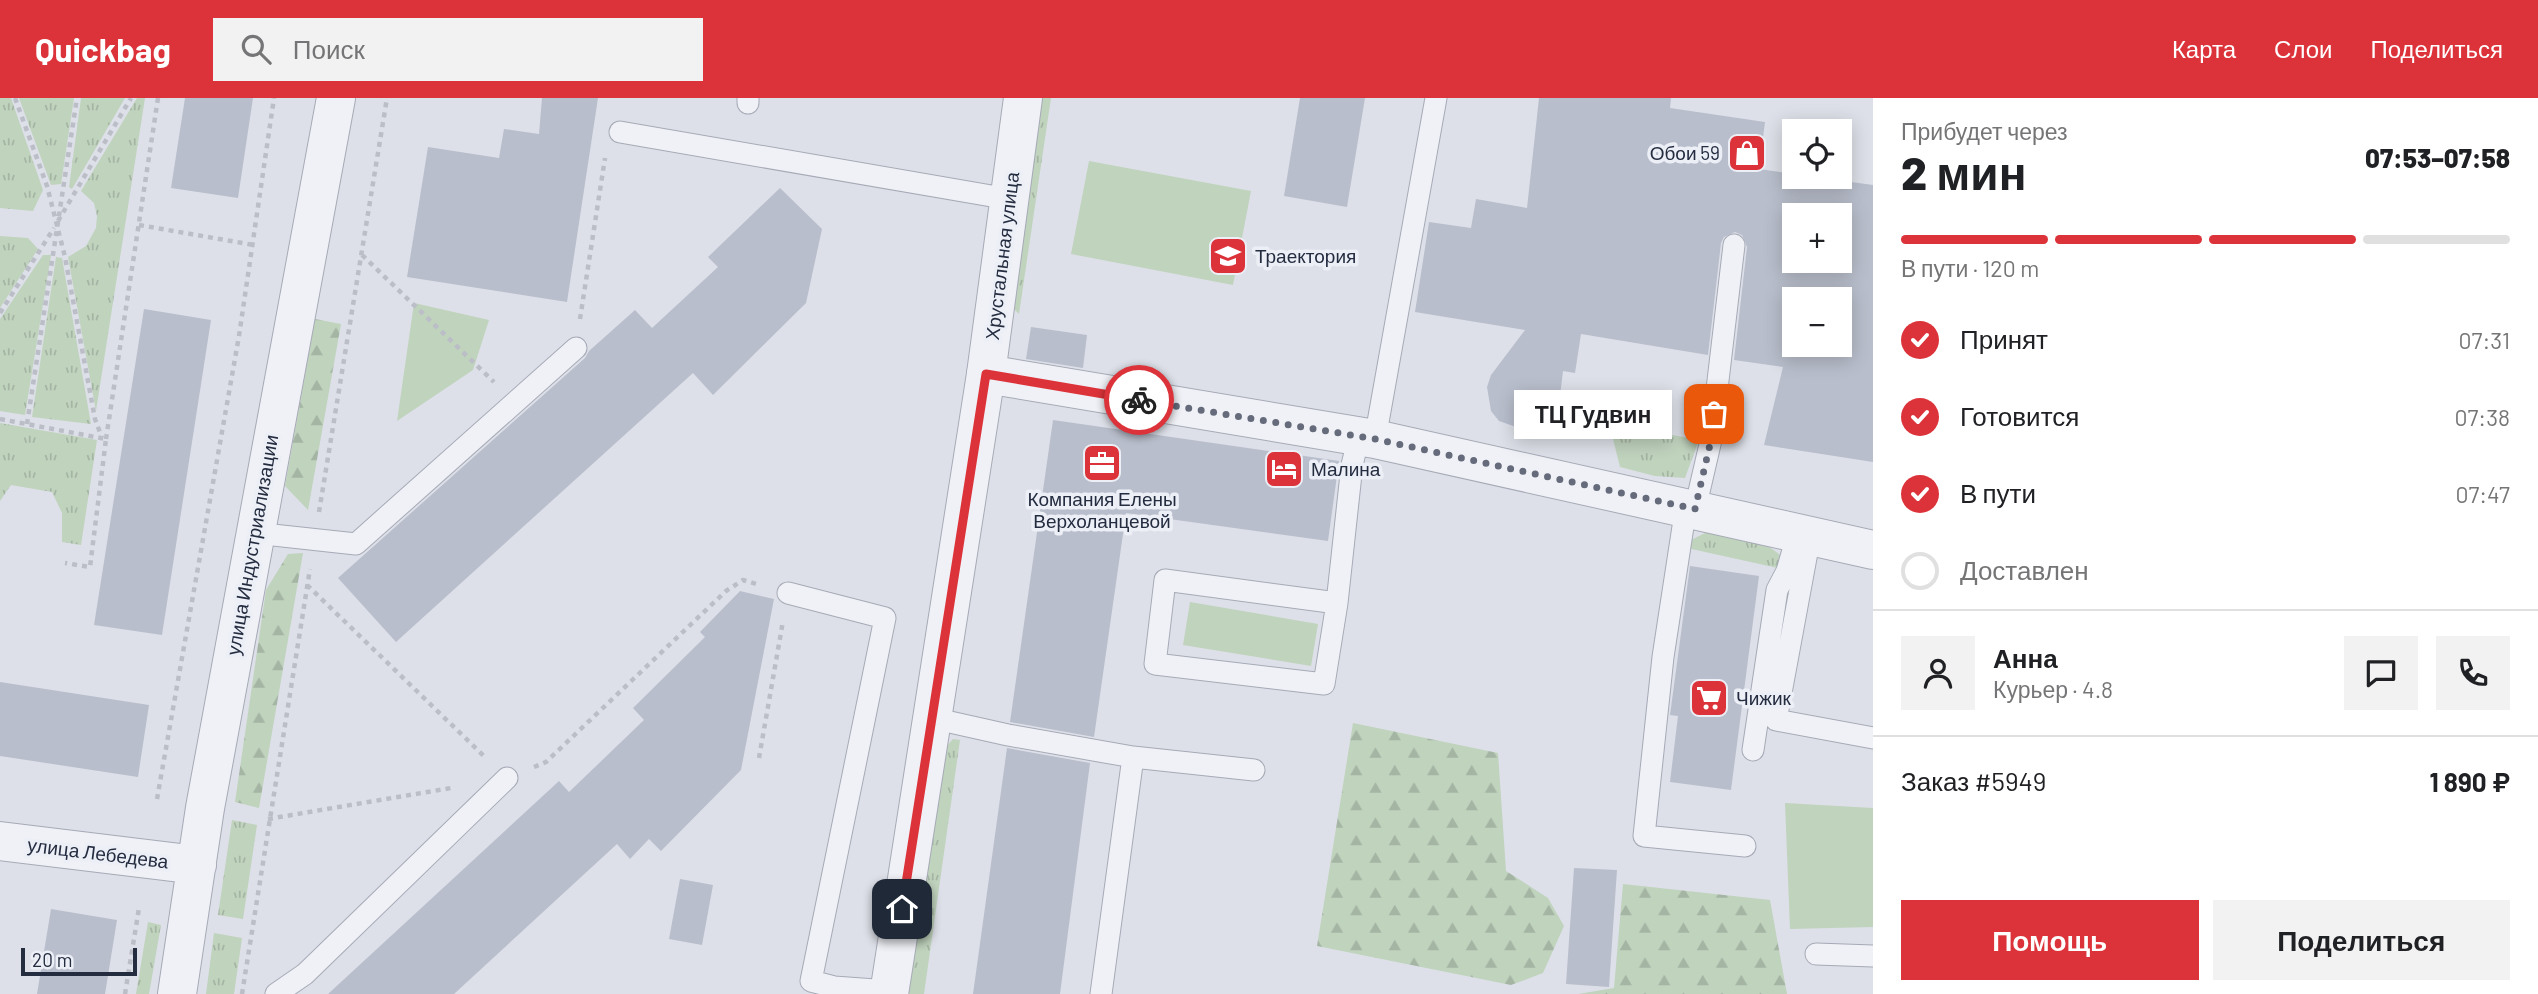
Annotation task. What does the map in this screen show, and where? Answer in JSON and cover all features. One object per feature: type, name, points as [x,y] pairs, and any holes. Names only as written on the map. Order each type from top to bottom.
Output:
[{"type":"street","name":"улица Индустриализации","points":[[177,994],[254,533],[336,98]]},
{"type":"street","name":"Хрустальная улица","points":[[888,993],[986,374],[1023,98]]},
{"type":"street","points":[[986,374],[1367,437],[1873,550]]},
{"type":"street","name":"улица Лебедева","points":[[0,841],[197,865]]},
{"type":"lane","points":[[1337,603],[1165,580],[1156,664],[1324,684],[1337,603],[1352,465],[1367,437],[1436,98]]},
{"type":"lane","points":[[620,132],[1009,199]]},
{"type":"lane","points":[[1734,245],[1711,440],[1690,508],[1663,657],[1644,836],[1745,846]]},
{"type":"lane","points":[[254,533],[356,544],[515,402],[578,338]]},
{"type":"lane","points":[[1804,534],[1776,720],[1873,738]]},
{"type":"lane","points":[[1753,750],[1777,590],[1804,534]]},
{"type":"lane","points":[[788,593],[885,618],[811,981],[834,987],[888,993]]},
{"type":"lane","points":[[932,718],[1008,735],[1132,757],[1254,770]]},
{"type":"lane","points":[[1101,994],[1132,757]]},
{"type":"lane","points":[[276,994],[305,974],[507,778]]},
{"type":"lane","points":[[1816,954],[1873,956]]},
{"type":"path","points":[[15,98],[47,186],[65,257],[94,419],[104,439]]},
{"type":"path","points":[[27,424],[56,225],[78,98]]},
{"type":"path","points":[[0,313],[131,98]]},
{"type":"path","points":[[65,563],[90,567],[104,439],[158,98]]},
{"type":"path","points":[[157,799],[254,244],[274,98]]},
{"type":"path","points":[[578,338],[606,150]]},
{"type":"path","points":[[139,225],[254,244]]},
{"type":"path","points":[[361,254],[515,402]]},
{"type":"path","points":[[0,418],[104,439]]},
{"type":"path","points":[[268,818],[507,778],[545,762],[726,591],[743,580],[788,593],[759,758]]},
{"type":"path","points":[[307,585],[507,778]]},
{"type":"path","points":[[125,994],[139,908]]},
{"type":"green space","points":[[0,98],[11,98],[43,190],[33,211],[0,208]]},
{"type":"green space","points":[[19,98],[74,98],[61,184],[51,185]]},
{"type":"green space","points":[[81,98],[125,98],[72,189],[69,187]]},
{"type":"green space","points":[[137,98],[145,98],[96,411],[68,257],[86,246],[96,228],[94,203],[81,191]]},
{"type":"green space","points":[[1037,98],[1051,98],[1019,314],[1010,305]]},
{"type":"green space","points":[[1089,161],[1251,191],[1233,285],[1071,254]]},
{"type":"green space","points":[[0,236],[28,238],[38,249],[0,308]]},
{"type":"green space","points":[[43,255],[51,255],[25,415],[0,411],[0,319]]},
{"type":"green space","points":[[56,257],[62,258],[91,424],[32,417]]},
{"type":"green space","points":[[414,303],[489,320],[473,370],[397,421]]},
{"type":"green space","points":[[315,319],[341,324],[308,510],[285,486]]},
{"type":"green space","points":[[0,423],[97,440],[81,545],[62,542],[62,513],[52,492],[11,485],[0,501]]},
{"type":"green space","points":[[1609,423],[1699,440],[1685,478],[1655,476],[1620,467]]},
{"type":"green space","points":[[1709,531],[1767,546],[1782,557],[1782,569],[1687,548],[1693,539]]},
{"type":"green space","points":[[303,553],[259,808],[235,802],[266,590],[288,554]]},
{"type":"green space","points":[[1190,602],[1318,624],[1311,666],[1183,645]]},
{"type":"green space","points":[[1353,723],[1498,753],[1506,871],[1548,898],[1564,926],[1543,973],[1511,985],[1317,946]]},
{"type":"green space","points":[[953,739],[960,740],[924,994],[907,994],[945,748]]},
{"type":"green space","points":[[1785,803],[1873,808],[1873,927],[1790,929]]},
{"type":"green space","points":[[232,820],[257,825],[243,919],[218,915]]},
{"type":"green space","points":[[1623,884],[1770,900],[1787,994],[1578,994],[1614,988]]},
{"type":"green space","points":[[148,922],[161,925],[149,994],[136,994]]},
{"type":"green space","points":[[214,933],[242,938],[234,994],[206,994]]},
{"type":"building","points":[[185,98],[253,98],[238,198],[171,188]]},
{"type":"building","points":[[542,98],[598,98],[567,302],[407,277],[428,147],[499,158],[504,129],[539,134]]},
{"type":"building","points":[[1300,98],[1365,98],[1347,207],[1284,196]]},
{"type":"building","points":[[1539,98],[1671,98],[1670,108],[1765,122],[1759,169],[1782,172],[1782,189],[1852,189],[1852,182],[1873,185],[1873,462],[1764,445],[1783,367],[1734,360],[1747,247],[1742,235],[1735,232],[1724,237],[1721,243],[1708,355],[1581,334],[1575,373],[1563,371],[1559,404],[1553,414],[1534,428],[1522,429],[1499,421],[1491,411],[1487,387],[1491,375],[1525,330],[1415,312],[1429,222],[1471,228],[1476,199],[1527,208]]},
{"type":"building","points":[[780,188],[822,229],[806,303],[713,395],[693,373],[396,642],[338,578],[585,358],[589,351],[635,310],[652,328],[718,267],[708,257]]},
{"type":"building","points":[[144,309],[211,320],[162,635],[94,625]]},
{"type":"building","points":[[1031,327],[1087,335],[1083,368],[1026,359]]},
{"type":"building","points":[[1053,420],[1339,461],[1328,541],[1126,513],[1094,737],[1010,722]]},
{"type":"building","points":[[1690,566],[1759,576],[1731,790],[1670,782],[1678,716],[1670,715]]},
{"type":"building","points":[[740,591],[774,599],[741,770],[661,851],[649,839],[630,859],[617,844],[454,994],[328,994],[559,781],[569,792],[644,720],[633,708],[705,637],[700,632]]},
{"type":"building","points":[[0,682],[149,705],[138,777],[0,756]]},
{"type":"building","points":[[1007,748],[1090,763],[1060,994],[973,994]]},
{"type":"building","points":[[1574,868],[1617,870],[1609,987],[1566,984]]},
{"type":"building","points":[[680,879],[713,885],[702,945],[669,939]]},
{"type":"building","points":[[51,909],[117,920],[105,994],[37,994]]},
{"type":"way so far","points":[[1139,400],[1375,439],[1695,509],[1711,440],[1714,414]]},
{"type":"place","name":"Обои 59","points":[[1747,153]]},
{"type":"place","name":"Траектория","points":[[1228,256]]},
{"type":"place","name":"ТЦ Гудвин","points":[[1714,414]]},
{"type":"place","name":"Компания Елены Верхоланцевой","points":[[1102,463]]},
{"type":"place","name":"Малина","points":[[1284,469]]},
{"type":"place","name":"Чижик","points":[[1709,698]]},
{"type":"route","points":[[902,909],[986,374],[1139,400]]}]
